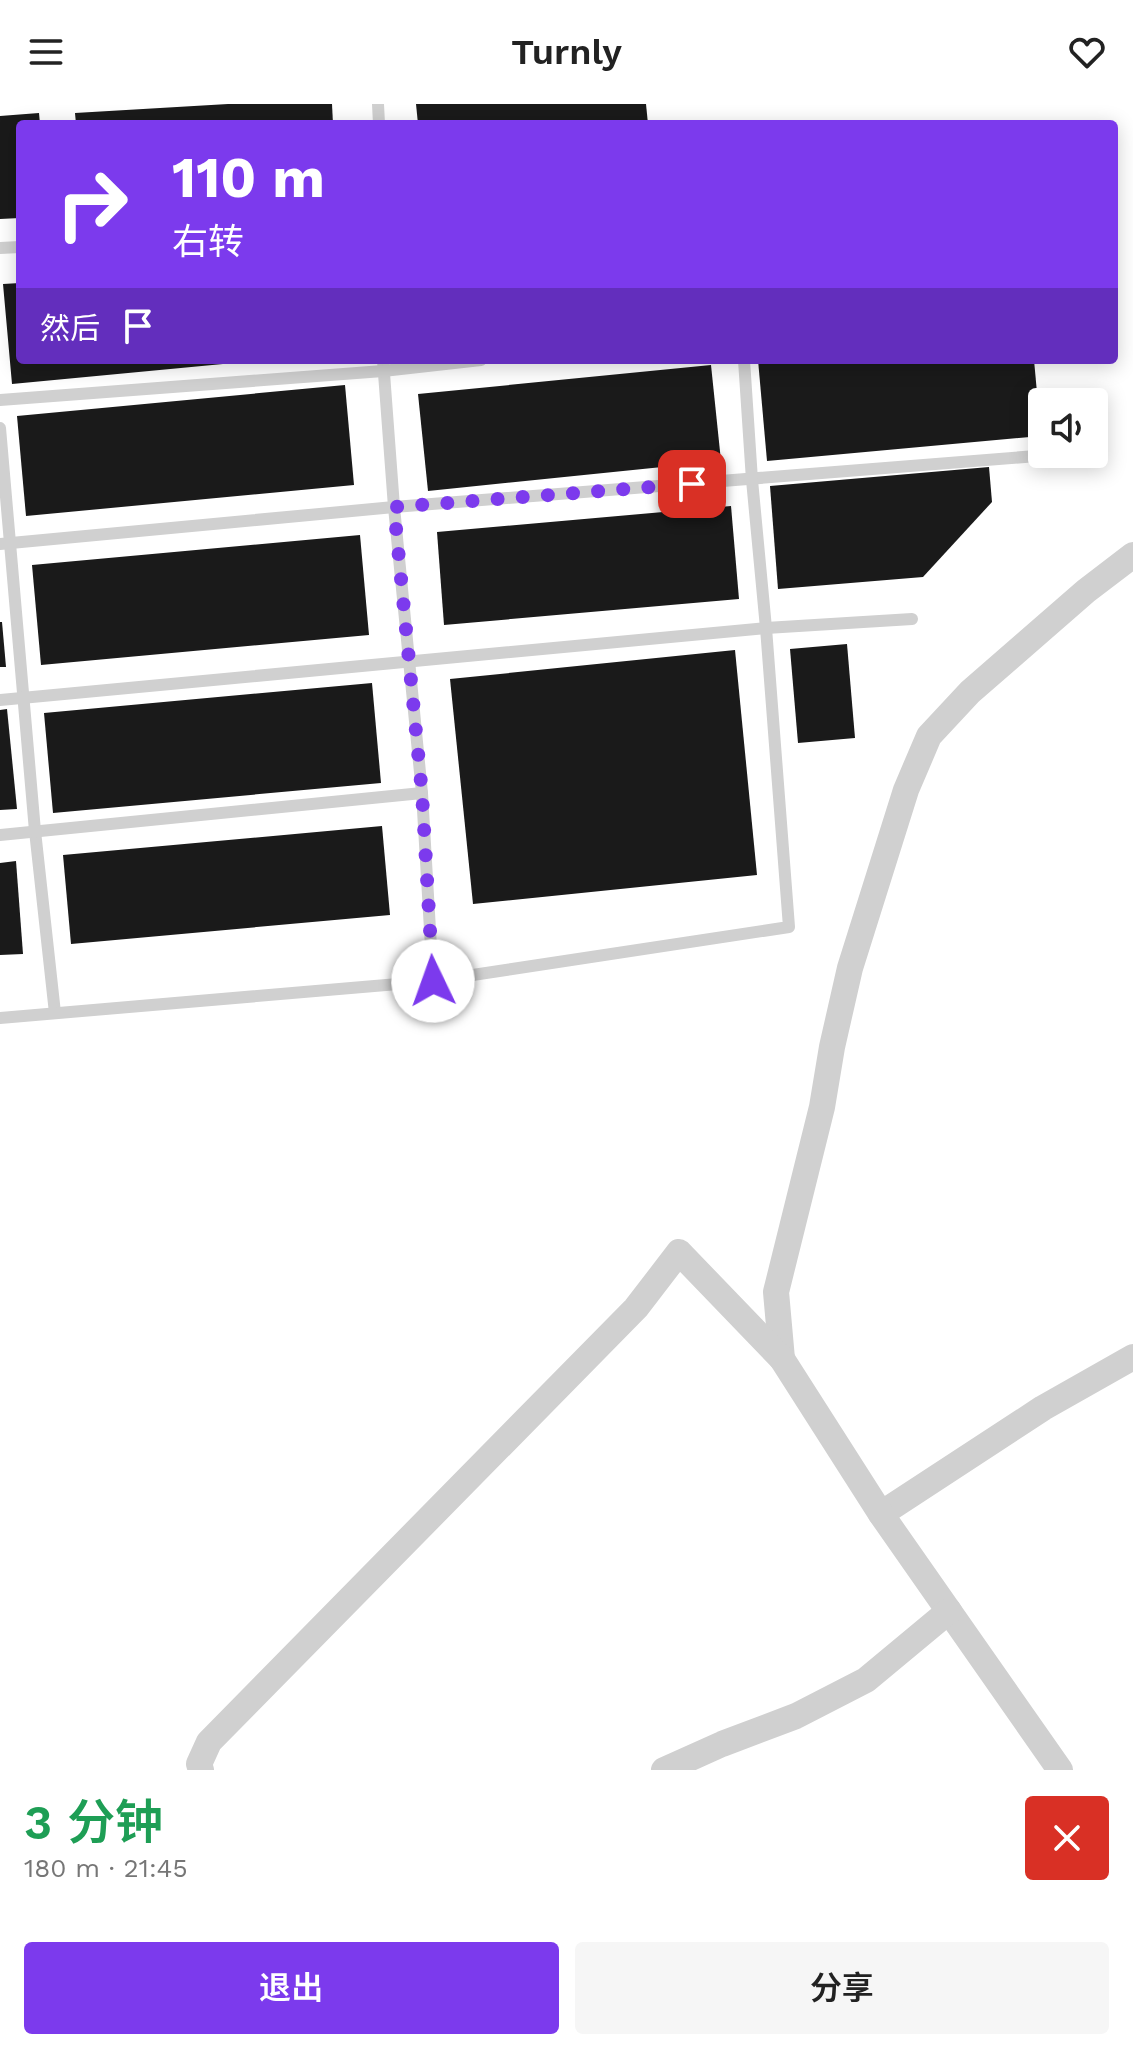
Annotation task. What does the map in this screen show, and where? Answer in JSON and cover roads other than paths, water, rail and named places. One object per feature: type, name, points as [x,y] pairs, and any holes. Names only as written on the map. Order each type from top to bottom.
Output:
[{"type":"street","points":[[782,1359],[776,1292],[822,1107],[850,968],[906,790],[929,736],[970,692],[1086,591],[1133,555]]},
{"type":"street","points":[[201,1770],[199,1764],[209,1742],[636,1308],[679,1252],[782,1359],[881,1514],[1060,1770]]},
{"type":"street","points":[[881,1514],[1043,1408],[1133,1357]]},
{"type":"street","points":[[664,1770],[796,1716],[866,1680],[949,1611]]},
{"type":"lane","points":[[0,1018],[433,981],[789,927],[744,364]]},
{"type":"lane","points":[[0,400],[383,365],[422,793],[433,981]]},
{"type":"lane","points":[[0,428],[6,544],[55,1013]]},
{"type":"lane","points":[[6,544],[394,507],[1028,457]]},
{"type":"lane","points":[[0,700],[766,628],[912,619]]},
{"type":"lane","points":[[0,835],[422,793]]}]
